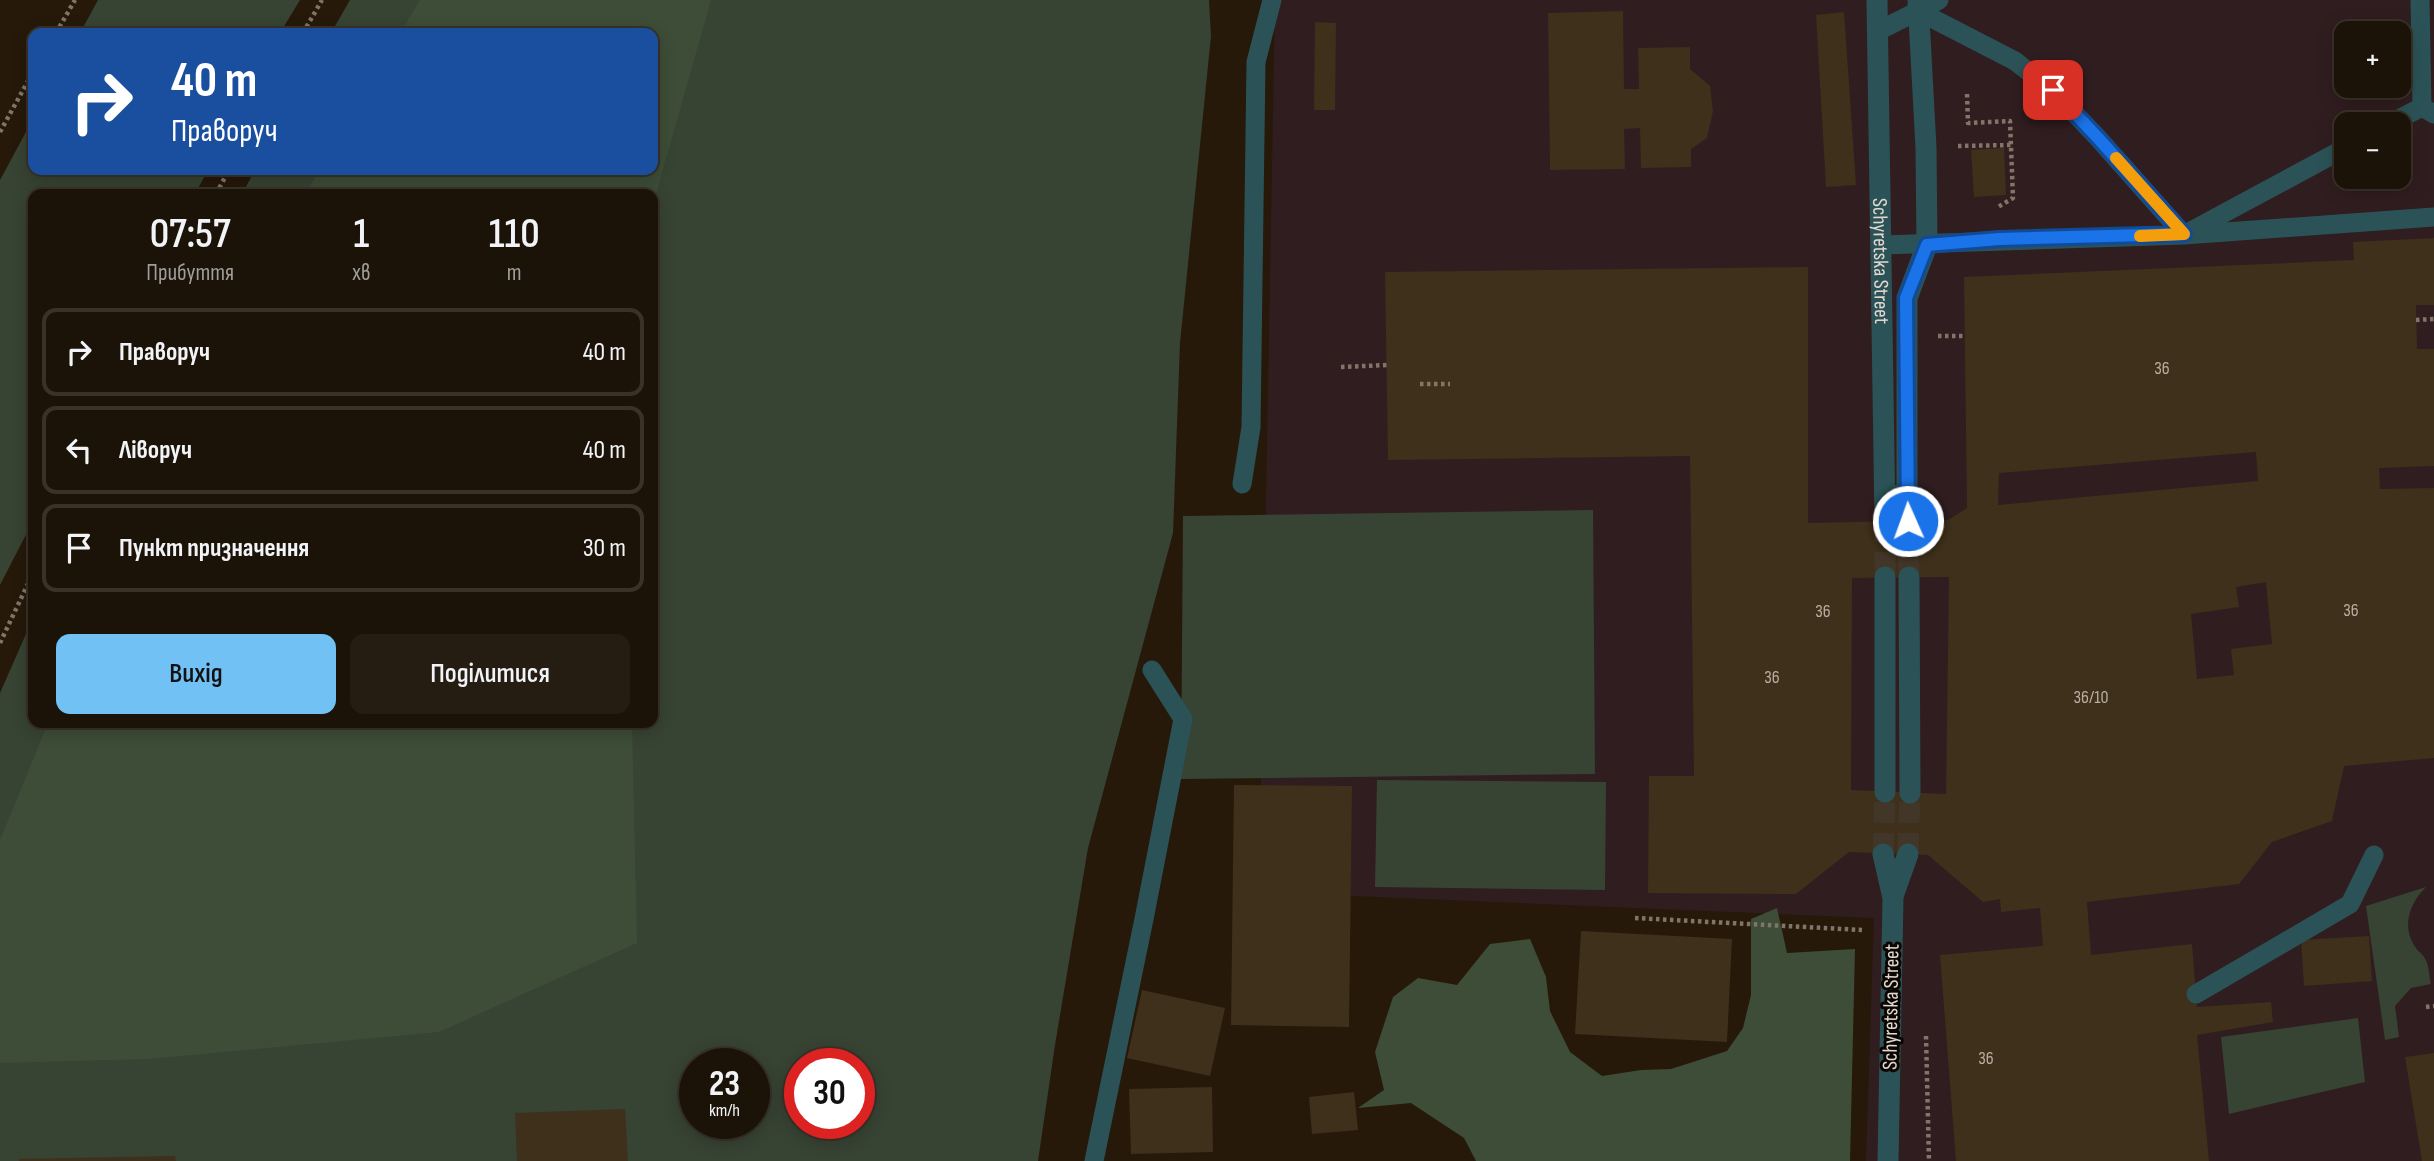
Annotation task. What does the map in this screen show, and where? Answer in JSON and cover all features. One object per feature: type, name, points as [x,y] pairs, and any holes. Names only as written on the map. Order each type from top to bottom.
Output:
[{"type":"street","name":"Schyretska Street","points":[[1877,0],[1882,245],[1896,496],[1885,521]]},
{"type":"street","points":[[1908,521],[1896,496],[1906,298],[1927,245],[1926,148],[1918,5]]},
{"type":"street","points":[[1885,578],[1885,792]]},
{"type":"street","points":[[1909,578],[1910,793]]},
{"type":"street","name":"Schyretska Street","points":[[1883,854],[1892,898],[1888,1161]]},
{"type":"street","points":[[1892,898],[1908,854]]},
{"type":"lane","points":[[1242,484],[1251,427],[1256,62],[1272,0]]},
{"type":"lane","points":[[1878,32],[1918,5],[1939,0]]},
{"type":"lane","points":[[2411,116],[2428,110],[2420,0]]},
{"type":"lane","points":[[1918,5],[2015,61],[2053,90],[2184,234]]},
{"type":"lane","points":[[2184,234],[2334,154]]},
{"type":"lane","points":[[1882,245],[2184,234],[2434,217]]},
{"type":"lane","points":[[1094,1161],[1183,719],[1152,670]]},
{"type":"lane","points":[[2196,994],[2350,904],[2374,855]]},
{"type":"path","points":[[59,28],[75,0]]},
{"type":"path","points":[[306,28],[322,0]]},
{"type":"path","points":[[0,132],[28,81]]},
{"type":"path","points":[[1967,94],[1968,123],[2010,121],[2013,198],[1998,207]]},
{"type":"path","points":[[1954,147],[2011,145]]},
{"type":"path","points":[[2416,320],[2434,319]]},
{"type":"path","points":[[1930,337],[1965,336]]},
{"type":"path","points":[[1341,367],[1387,365]]},
{"type":"path","points":[[1419,384],[1450,384]]},
{"type":"path","points":[[0,643],[28,584]]},
{"type":"path","points":[[1635,918],[1864,930]]},
{"type":"path","points":[[2426,1007],[2434,1006]]},
{"type":"shaded area","points":[[1275,0],[2434,0],[2434,1161],[1866,1161],[1874,918],[1259,892]]},
{"type":"green space","points":[[98,0],[300,0],[283,28],[83,28]]},
{"type":"green space","points":[[350,0],[1209,0],[1211,36],[1180,343],[1173,533],[1088,848],[1038,1161],[0,1161],[0,693],[28,629],[28,728],[658,728],[658,189],[245,189],[252,175],[658,175],[658,28],[334,28]]},
{"type":"green space","points":[[420,0],[711,0],[658,189],[308,189],[317,175],[658,175],[658,28],[403,28]]},
{"type":"green space","points":[[28,128],[28,175],[205,175],[198,189],[28,189],[28,531],[0,585],[0,180]]},
{"type":"green space","points":[[1593,510],[1595,774],[1181,779],[1183,516]]},
{"type":"green space","points":[[46,728],[632,728],[637,943],[439,1032],[149,1059],[0,1063],[0,840]]},
{"type":"green space","points":[[1377,780],[1606,782],[1605,890],[1375,887]]},
{"type":"green space","points":[[2426,887],[2411,908],[2408,924],[2411,940],[2427,963],[2431,984],[2411,988],[2395,1006],[2399,1037],[2385,1040],[2366,906]]},
{"type":"green space","points":[[1777,908],[1787,953],[1855,949],[1850,1161],[1476,1161],[1464,1138],[1411,1103],[1358,1108],[1384,1090],[1375,1052],[1393,997],[1418,978],[1457,985],[1490,944],[1530,939],[1546,977],[1550,1011],[1570,1052],[1602,1076],[1671,1069],[1727,1051],[1743,1028],[1751,995],[1751,919]]},
{"type":"green space","points":[[2358,1018],[2365,1082],[2229,1114],[2221,1037]]},
{"type":"building","points":[[1623,11],[1624,89],[1639,89],[1638,48],[1690,47],[1690,69],[1710,86],[1713,111],[1707,138],[1691,149],[1691,167],[1641,168],[1640,128],[1624,129],[1625,169],[1550,170],[1548,13]]},
{"type":"building","points":[[1844,12],[1856,185],[1826,187],[1816,15]]},
{"type":"building","points":[[1315,22],[1336,23],[1335,110],[1314,110]]},
{"type":"building","points":[[2004,148],[2006,195],[1974,197],[1971,150]]},
{"type":"building","points":[[2434,238],[2434,305],[2416,305],[2417,349],[2434,349],[2434,466],[2379,468],[2380,489],[2434,488],[2434,758],[2344,766],[2332,821],[2272,842],[2239,884],[2087,902],[2091,955],[2192,944],[2197,1007],[2271,1002],[2273,1022],[2197,1035],[2209,1161],[1956,1161],[1940,955],[2043,946],[2040,908],[2001,912],[2000,899],[1983,902],[1928,855],[1849,852],[1796,894],[1648,893],[1649,776],[1694,776],[1690,456],[1388,460],[1385,272],[1808,267],[1808,523],[1948,520],[1967,508],[1964,277],[2354,260],[2353,242]],"holes":[[[2256,452],[2258,481],[1998,505],[1999,473]],[[1949,577],[1946,794],[1851,790],[1852,578]],[[2266,582],[2272,644],[2231,649],[2234,675],[2197,679],[2191,614],[2239,607],[2236,587]]]},
{"type":"building","points":[[1234,785],[1352,786],[1349,1027],[1231,1025]]},
{"type":"building","points":[[1581,931],[1732,939],[1727,1042],[1575,1034]]},
{"type":"building","points":[[2369,936],[2372,981],[2304,986],[2301,940]]},
{"type":"building","points":[[1142,990],[1225,1008],[1210,1076],[1127,1058]]},
{"type":"building","points":[[2434,1053],[2434,1161],[2422,1161],[2405,1057]]},
{"type":"building","points":[[1212,1087],[1213,1152],[1131,1154],[1129,1089]]},
{"type":"building","points":[[1354,1092],[1358,1130],[1312,1134],[1309,1097]]},
{"type":"building","points":[[625,1109],[628,1161],[517,1161],[515,1113]]},
{"type":"building","points":[[175,1156],[176,1161],[19,1161],[19,1159]]},
{"type":"tunnel","points":[[1885,521],[1885,577]]},
{"type":"tunnel","points":[[1908,521],[1909,577]]},
{"type":"tunnel","points":[[1883,854],[1885,792]]},
{"type":"tunnel","points":[[1908,854],[1910,793]]},
{"type":"slow traffic","points":[[2116,158],[2184,234],[2140,236]]},
{"type":"route","points":[[1908,521],[1906,298],[1927,245],[1999,239],[2184,234],[2053,90]]}]
